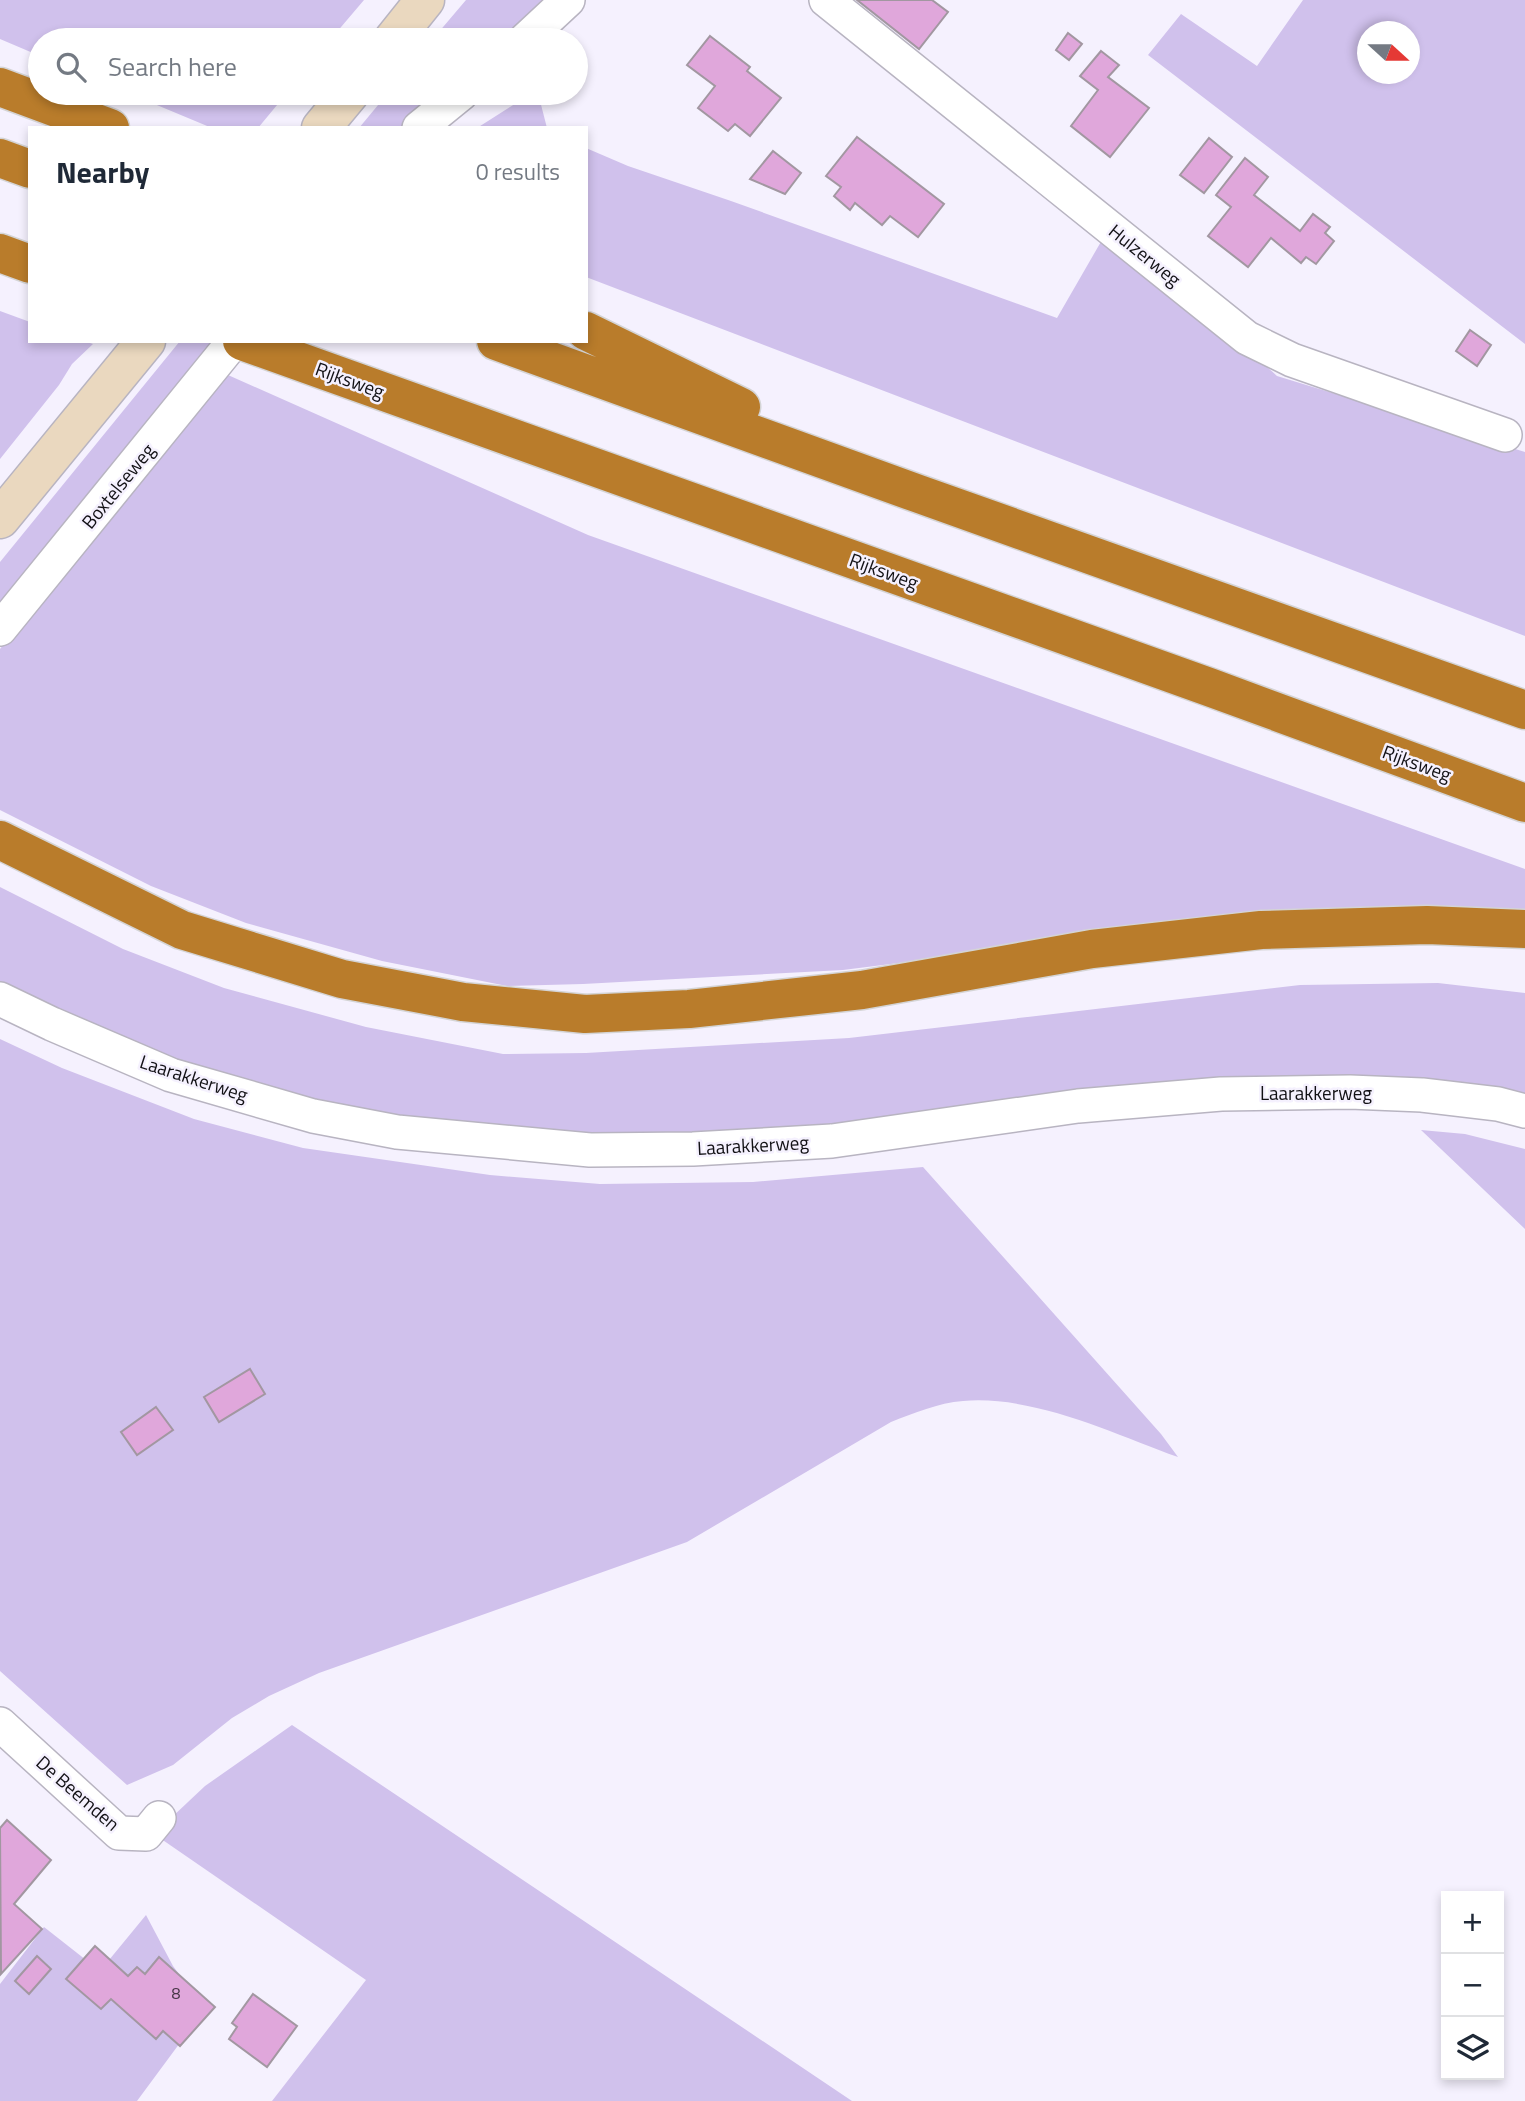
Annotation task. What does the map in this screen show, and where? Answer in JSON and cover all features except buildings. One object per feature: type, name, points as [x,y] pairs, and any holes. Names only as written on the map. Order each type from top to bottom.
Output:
[{"type":"highway","points":[[0,87],[28,97]]},
{"type":"highway","points":[[48,105],[105,126]]},
{"type":"highway","points":[[0,158],[28,168]]},
{"type":"highway","points":[[0,253],[28,263]]},
{"type":"highway","points":[[588,332],[919,494]]},
{"type":"highway","name":"Rijksweg","points":[[248,343],[1196,682],[1525,803]]},
{"type":"highway","points":[[502,343],[1525,710]]},
{"type":"highway","points":[[0,840],[182,930],[342,979],[463,1002],[585,1014],[689,1009],[862,990],[1092,949],[1261,930],[1427,925],[1525,929]]},
{"type":"main road","points":[[403,28],[425,0]]},
{"type":"main road","points":[[323,126],[340,105]]},
{"type":"main road","points":[[0,519],[144,343]]},
{"type":"street","points":[[538,28],[568,0]]},
{"type":"street","name":"Hulzerweg","points":[[827,0],[1247,338],[1292,360],[1505,435]]},
{"type":"street","points":[[421,126],[447,105]]},
{"type":"street","name":"Boxtelseweg","points":[[0,629],[232,343]]},
{"type":"street","name":"Laarakkerweg","points":[[0,999],[52,1024],[172,1074],[313,1116],[397,1132],[590,1150],[693,1149],[832,1141],[1078,1106],[1221,1094],[1349,1092],[1422,1095],[1498,1104],[1525,1111]]},
{"type":"street","name":"De Beemden","points":[[0,1724],[119,1833],[146,1834],[159,1818]]},
{"type":"shaded area","points":[[0,0],[364,0],[340,28],[28,28],[28,51],[0,39]]},
{"type":"shaded area","points":[[466,0],[547,0],[513,28],[442,28]]},
{"type":"shaded area","points":[[1303,0],[1525,0],[1525,344],[1148,55],[1181,14],[1257,66]]},
{"type":"shaded area","points":[[157,105],[277,105],[260,126],[207,126]]},
{"type":"shaded area","points":[[378,105],[423,105],[402,126],[361,126]]},
{"type":"shaded area","points":[[513,105],[541,105],[546,126],[480,126]]},
{"type":"shaded area","points":[[588,149],[628,166],[1057,318],[1106,233],[1219,323],[1277,376],[1525,452],[1525,636],[588,278]]},
{"type":"shaded area","points":[[0,311],[28,321],[28,343],[93,344],[72,364],[59,385],[0,459]]},
{"type":"shaded area","points":[[178,343],[210,343],[0,604],[0,562]]},
{"type":"shaded area","points":[[219,371],[588,535],[1525,869],[1525,917],[1010,949],[843,970],[507,986],[382,961],[246,923],[151,886],[0,810],[0,649]]},
{"type":"shaded area","points":[[0,887],[123,949],[224,988],[366,1027],[503,1054],[586,1053],[849,1038],[1300,985],[1438,983],[1525,993],[1525,1103],[1472,1090],[750,1138],[495,1131],[312,1103],[208,1075],[0,989]]},
{"type":"shaded area","points":[[0,1039],[62,1068],[194,1119],[303,1148],[490,1175],[600,1184],[753,1182],[923,1167],[1161,1434],[1178,1457],[1100,1427],[1017,1404],[963,1401],[926,1409],[891,1422],[687,1542],[319,1673],[269,1696],[232,1718],[173,1765],[127,1785],[0,1671]]},
{"type":"shaded area","points":[[1421,1130],[1465,1134],[1525,1149],[1525,1229]]},
{"type":"shaded area","points":[[292,1725],[852,2101],[272,2101],[366,1980],[154,1834],[205,1786]]},
{"type":"shaded area","points":[[146,1915],[173,1966],[205,2009],[137,2101],[0,2101],[0,1984],[44,1927],[100,1971]]}]
